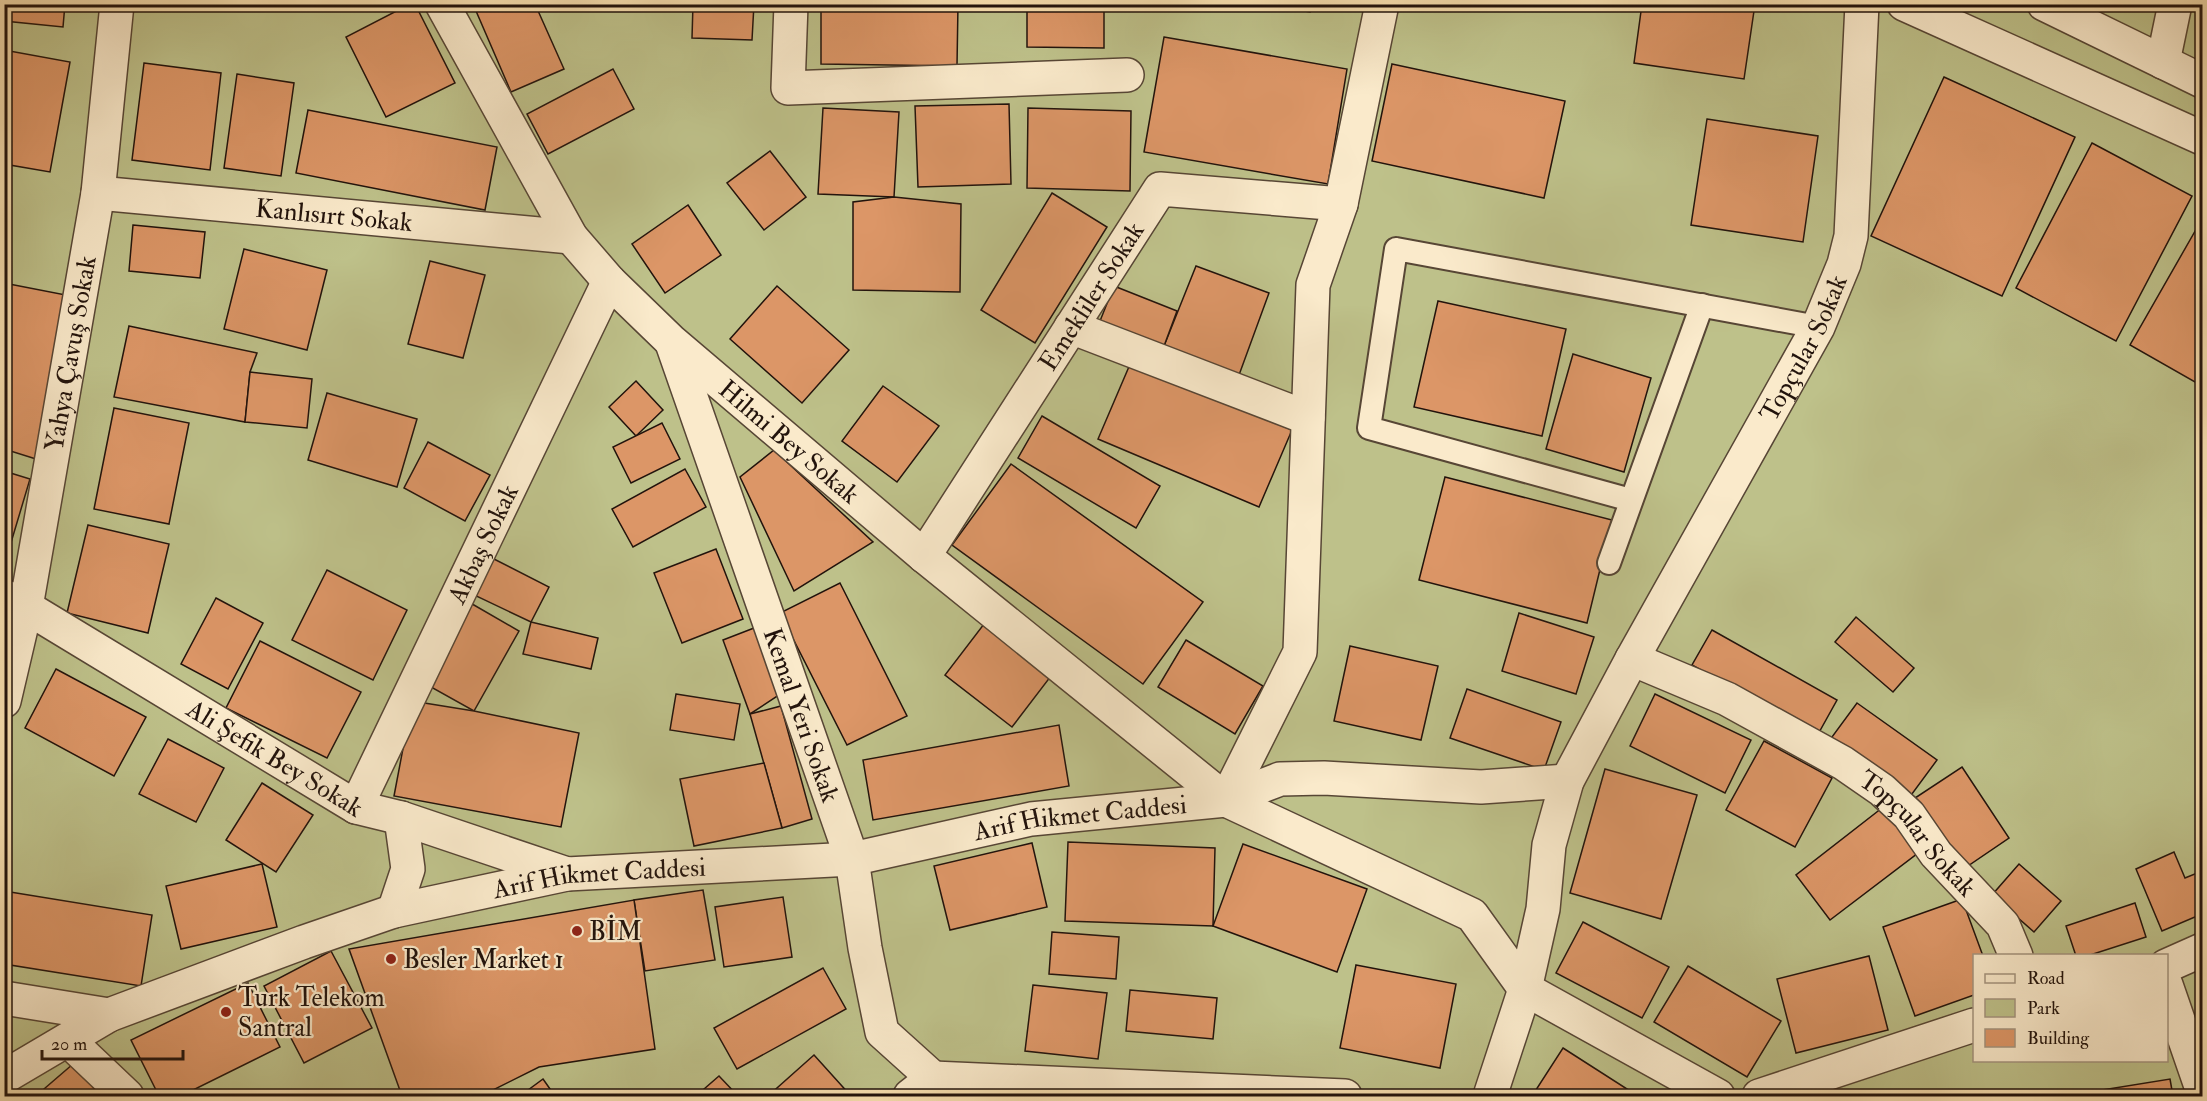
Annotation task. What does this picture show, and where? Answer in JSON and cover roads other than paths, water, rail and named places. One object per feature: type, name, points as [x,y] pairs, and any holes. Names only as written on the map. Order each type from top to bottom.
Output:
[{"type":"street","name":"Yahya Çavuş Sokak","points":[[4,701],[15,601],[98,193],[117,4]]},
{"type":"street","name":"Hilmi Bey Sokak","points":[[442,4],[571,237],[609,281],[671,341],[924,556],[1226,800]]},
{"type":"street","points":[[791,4],[788,88],[1127,75]]},
{"type":"street","points":[[1382,4],[1341,204],[1313,285],[1300,652],[1226,800],[1472,915],[1526,989],[1718,1096]]},
{"type":"street","name":"Topçular Sokak","points":[[1490,1096],[1526,989],[1543,909],[1549,845],[1567,781],[1632,659],[1818,327],[1844,264],[1851,236],[1862,4]]},
{"type":"street","points":[[1904,4],[2202,138]]},
{"type":"street","points":[[2044,4],[2202,81]]},
{"type":"street","points":[[2163,62],[2175,4]]},
{"type":"street","name":"Emekliler Sokak","points":[[924,556],[1160,189],[1341,204]]},
{"type":"street","name":"Kanlısırt Sokak","points":[[98,193],[571,237]]},
{"type":"street","name":"Akbaş Sokak","points":[[356,807],[609,281]]},
{"type":"street","points":[[1071,327],[1308,418]]},
{"type":"street","name":"Kemal Yeri Sokak","points":[[671,341],[852,859],[865,948],[882,1032],[921,1087]]},
{"type":"street","name":"Ali Şefik Bey Sokak","points":[[15,601],[356,807],[401,818],[567,874]]},
{"type":"street","name":"Topçular Sokak","points":[[1632,659],[1727,699],[1843,764],[1882,789],[1909,815],[1936,855],[2002,925],[2015,954]]},
{"type":"street","name":"Arif Hikmet Caddesi","points":[[4,1077],[109,1015],[304,942],[394,911],[567,874],[852,859],[1031,819],[1226,800],[1280,779],[1324,778],[1481,787],[1567,781]]},
{"type":"street","points":[[394,911],[408,869],[401,818]]},
{"type":"street","points":[[2168,965],[2202,950]]},
{"type":"street","points":[[2168,991],[2202,1089]]},
{"type":"street","points":[[4,998],[109,1015]]},
{"type":"street","points":[[1758,1096],[1973,1025]]},
{"type":"street","points":[[68,1040],[127,1096]]},
{"type":"street","points":[[921,1087],[1346,1096]]},
{"type":"lane","points":[[1631,500],[1369,428],[1396,249],[1818,327]]},
{"type":"lane","points":[[1609,563],[1702,305]]},
{"type":"place","name":"BİM","points":[[577,931]]},
{"type":"place","name":"Besler Market 1","points":[[391,959]]},
{"type":"place","name":"Turk Telekom Santral","points":[[226,1012]]}]
